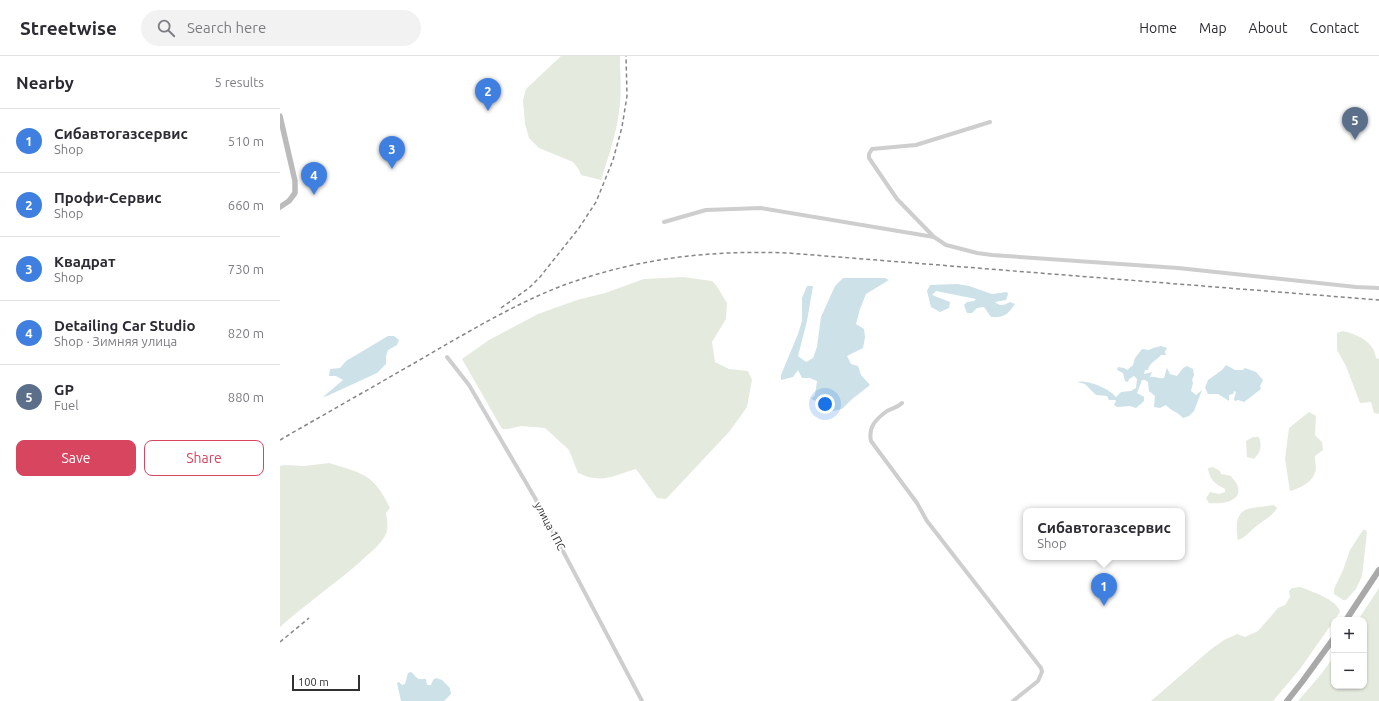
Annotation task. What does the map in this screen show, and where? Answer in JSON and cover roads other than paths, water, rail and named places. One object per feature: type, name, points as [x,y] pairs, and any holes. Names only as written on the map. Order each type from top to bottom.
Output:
[{"type":"main road","points":[[1348,617],[1379,570]]},
{"type":"main road","points":[[1287,701],[1331,642]]},
{"type":"street","points":[[280,116],[295,181],[295,193],[289,202],[280,207]]},
{"type":"street","points":[[990,122],[916,145],[872,149],[870,152],[869,158],[897,199],[940,242],[950,246],[984,254],[1178,268],[1356,287],[1379,288]]},
{"type":"street","points":[[664,222],[706,210],[761,208],[934,237]]},
{"type":"street","name":"улица 1ПС","points":[[446,357],[469,385],[535,498],[642,701]]},
{"type":"street","points":[[902,403],[898,407],[887,412],[873,424],[870,429],[871,441],[917,503],[927,521],[1041,668],[1042,672],[1038,681],[1013,701]]},
{"type":"water","points":[[843,278],[885,278],[889,280],[866,294],[856,324],[864,329],[865,337],[863,348],[847,356],[851,364],[858,366],[861,375],[870,385],[842,409],[833,411],[824,404],[811,399],[815,395],[817,381],[810,378],[802,378],[798,370],[793,377],[781,380],[781,375],[802,321],[802,298],[807,286],[813,286],[807,321],[798,356],[806,362],[813,358],[817,347],[821,317],[835,286]]},
{"type":"water","points":[[957,284],[969,286],[992,294],[1007,292],[1008,294],[1006,300],[995,302],[1001,305],[1010,302],[1015,304],[1006,315],[991,317],[984,307],[977,308],[972,313],[967,313],[964,305],[967,302],[974,301],[976,299],[936,291],[932,295],[950,302],[949,308],[940,312],[931,307],[927,291],[930,285]]},
{"type":"water","points":[[388,336],[394,336],[399,340],[397,345],[388,350],[386,364],[377,373],[323,397],[343,380],[336,376],[329,376],[330,369],[340,368],[346,361]]},
{"type":"water","points":[[1161,346],[1167,348],[1165,352],[1166,355],[1161,355],[1151,363],[1148,370],[1145,370],[1144,374],[1152,372],[1150,377],[1164,378],[1167,368],[1170,374],[1177,376],[1183,368],[1187,366],[1193,369],[1194,375],[1191,391],[1196,395],[1202,390],[1194,411],[1189,416],[1183,418],[1166,405],[1160,408],[1154,407],[1155,396],[1149,391],[1148,382],[1145,380],[1142,380],[1137,393],[1144,397],[1144,401],[1136,408],[1130,406],[1117,407],[1114,405],[1115,400],[1109,400],[1107,396],[1096,395],[1085,384],[1077,382],[1081,381],[1098,385],[1116,397],[1121,392],[1131,391],[1136,388],[1137,379],[1134,376],[1129,379],[1128,382],[1125,381],[1123,373],[1117,370],[1118,367],[1127,370],[1133,365],[1135,358],[1142,349],[1149,350]]},
{"type":"water","points":[[1226,365],[1235,370],[1243,370],[1245,368],[1256,372],[1263,380],[1260,386],[1261,389],[1244,402],[1238,400],[1235,401],[1234,399],[1236,392],[1234,391],[1233,394],[1229,395],[1229,401],[1218,394],[1208,394],[1205,388],[1208,380],[1222,370]]},
{"type":"water","points":[[411,672],[418,679],[426,679],[427,685],[431,685],[433,680],[436,678],[442,680],[450,688],[451,694],[444,701],[401,701],[397,683],[399,682],[402,685],[405,684],[408,673]]},
{"type":"railway","points":[[501,308],[529,288],[540,277],[579,228],[596,202],[613,160],[622,127],[627,96],[626,56]]},
{"type":"railway","points":[[280,440],[479,326],[529,300],[564,285],[592,276],[647,262],[674,258],[730,253],[788,253],[1379,300]]},
{"type":"railway","points":[[280,642],[309,618]]},
{"type":"place","name":"Профи-Сервис","points":[[488,111]]},
{"type":"place","name":"GP","points":[[1355,140]]},
{"type":"place","name":"Квадрат","points":[[392,169]]},
{"type":"place","name":"Detailing Car Studio","points":[[314,195]]},
{"type":"place","name":"Сибавтогазсервис","points":[[1104,606]]}]
